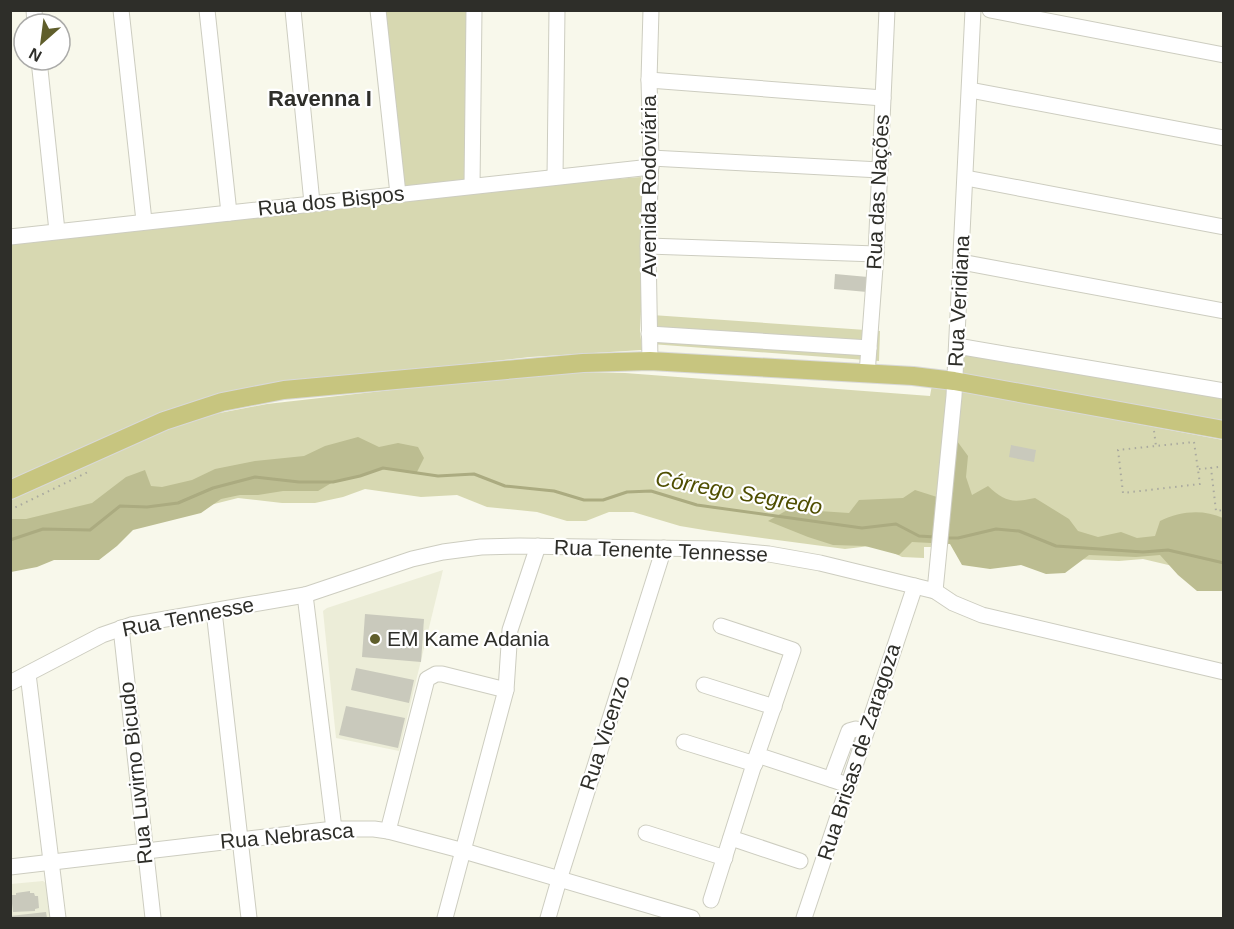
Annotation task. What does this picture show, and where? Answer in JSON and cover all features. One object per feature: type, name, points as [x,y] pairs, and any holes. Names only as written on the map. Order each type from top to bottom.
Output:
[{"type":"main road","points":[[10,490],[147,428],[222,402],[251,396],[284,390],[525,368],[650,361],[913,376],[954,381],[1224,430]]},
{"type":"street","points":[[120,10],[144,221]]},
{"type":"street","points":[[207,10],[229,213]]},
{"type":"street","points":[[293,10],[312,203]]},
{"type":"street","points":[[378,10],[398,194]]},
{"type":"street","points":[[472,186],[474,10]]},
{"type":"street","points":[[555,177],[557,10]]},
{"type":"street","name":"Avenida Rodoviária","points":[[650,361],[648,246],[651,162],[649,80],[651,10]]},
{"type":"street","name":"Rua das Nações","points":[[867,374],[876,254],[887,10]]},
{"type":"street","name":"Rua Veridiana","points":[[934,591],[957,346],[973,10]]},
{"type":"street","points":[[990,10],[1224,55]]},
{"type":"street","points":[[40,72],[57,231]]},
{"type":"street","points":[[649,80],[883,98]]},
{"type":"street","points":[[970,90],[1224,138]]},
{"type":"street","name":"Rua dos Bispos","points":[[10,237],[555,177],[651,162],[879,170]]},
{"type":"street","points":[[966,178],[1224,227]]},
{"type":"street","points":[[648,246],[876,254]]},
{"type":"street","points":[[962,262],[1224,311]]},
{"type":"street","points":[[650,334],[869,348]]},
{"type":"street","points":[[957,346],[1224,392]]},
{"type":"street","points":[[444,918],[506,690],[510,630],[538,546]]},
{"type":"street","name":"Rua Tenente Tennesse","points":[[305,595],[412,559],[481,547],[717,549],[769,554],[915,586],[934,591],[953,603],[981,615],[1224,672]]},
{"type":"street","name":"Rua Vicenzo","points":[[548,918],[664,548]]},
{"type":"street","name":"Rua Brisas de Zaragoza","points":[[804,918],[915,586]]},
{"type":"street","points":[[305,595],[334,829]]},
{"type":"street","name":"Rua Tennesse","points":[[10,683],[121,628],[305,595]]},
{"type":"street","points":[[214,611],[249,918]]},
{"type":"street","points":[[711,900],[792,650],[721,626]]},
{"type":"street","name":"Rua Luvirno Bicudo","points":[[121,628],[153,918]]},
{"type":"street","points":[[28,674],[57,918]]},
{"type":"street","points":[[388,831],[427,679],[442,674],[506,690]]},
{"type":"street","points":[[704,685],[774,707]]},
{"type":"street","points":[[831,779],[849,730],[866,731]]},
{"type":"street","points":[[684,742],[848,785]]},
{"type":"street","name":"Rua Nebrasca","points":[[10,867],[334,829],[374,829],[464,851],[692,918]]},
{"type":"street","points":[[646,833],[725,858]]},
{"type":"street","points":[[731,838],[801,861]]},
{"type":"path","points":[[1190,436],[1201,439]]},
{"type":"path","points":[[1194,442],[1198,469],[1200,484],[1123,494],[1118,450],[1194,442]]},
{"type":"path","points":[[1198,469],[1224,466]]},
{"type":"path","points":[[1211,468],[1216,511],[1224,510]]},
{"type":"shaded area","name":"EM Kame Adania","points":[[443,570],[399,751],[336,738],[323,611]]},
{"type":"shaded area","points":[[43,881],[47,884],[51,918],[11,918],[11,884]]},
{"type":"green space","points":[[384,11],[468,11],[466,191],[641,177],[645,237],[640,330],[642,350],[530,357],[285,384],[11,485],[11,241],[403,200]]},
{"type":"green space","points":[[652,315],[880,331],[879,361],[651,344]]},
{"type":"green space","points":[[964,353],[1223,395],[1223,426],[962,374]]},
{"type":"green space","points":[[573,372],[625,373],[930,396],[932,385],[1223,440],[1223,573],[1198,572],[1143,559],[1119,561],[1072,559],[972,538],[924,547],[924,558],[902,557],[878,545],[845,549],[710,531],[680,526],[633,512],[609,512],[586,521],[567,521],[537,512],[487,507],[457,495],[421,497],[365,489],[315,503],[282,503],[238,498],[11,555],[11,500],[118,447],[204,416],[267,404],[523,375]]},
{"type":"green space","points":[[358,437],[379,447],[398,443],[418,447],[424,458],[416,474],[383,468],[333,482],[318,491],[283,491],[221,499],[201,513],[133,530],[99,560],[54,560],[37,567],[11,572],[11,519],[26,519],[92,503],[126,477],[145,470],[151,486],[162,487],[192,480],[215,469],[255,461],[304,456],[325,446]]},
{"type":"green space","points":[[957,441],[968,456],[966,477],[972,495],[988,486],[1009,500],[1035,498],[1069,519],[1078,531],[1098,537],[1121,532],[1137,538],[1155,536],[1160,521],[1183,513],[1208,513],[1223,518],[1223,591],[1197,591],[1160,555],[1136,557],[1089,555],[1065,573],[1046,574],[1021,565],[990,569],[962,565],[950,544],[912,542],[899,555],[865,546],[833,545],[768,521],[789,509],[849,513],[859,500],[903,498],[915,490],[937,497],[954,458]]},
{"type":"building","points":[[835,274],[868,277],[867,292],[834,289]]},
{"type":"building","points":[[1011,445],[1036,450],[1034,462],[1009,457]]},
{"type":"building","points":[[365,614],[424,619],[421,662],[362,657]]},
{"type":"building","points":[[356,668],[414,680],[409,703],[351,690]]},
{"type":"building","points":[[346,706],[405,718],[398,748],[339,735]]},
{"type":"building","points":[[30,891],[38,896],[39,908],[35,911],[13,912],[11,895]]},
{"type":"building","points":[[46,912],[47,918],[10,918],[10,916]]},
{"type":"waterway","name":"Córrego Segredo","points":[[10,540],[43,529],[90,530],[120,506],[147,507],[178,503],[213,488],[255,477],[299,482],[333,482],[383,468],[438,476],[474,474],[505,486],[554,491],[584,500],[603,500],[627,492],[651,491],[697,505],[862,528],[896,524],[919,536],[935,537]]},
{"type":"waterway","name":"Córrego Segredo","points":[[945,538],[958,538],[996,529],[1019,531],[1056,546],[1143,552],[1168,550],[1224,563]]},
{"type":"place","name":"EM Kame Adania","points":[[375,639]]},
{"type":"district","name":"Ravenna I","points":[[320,98]]}]
